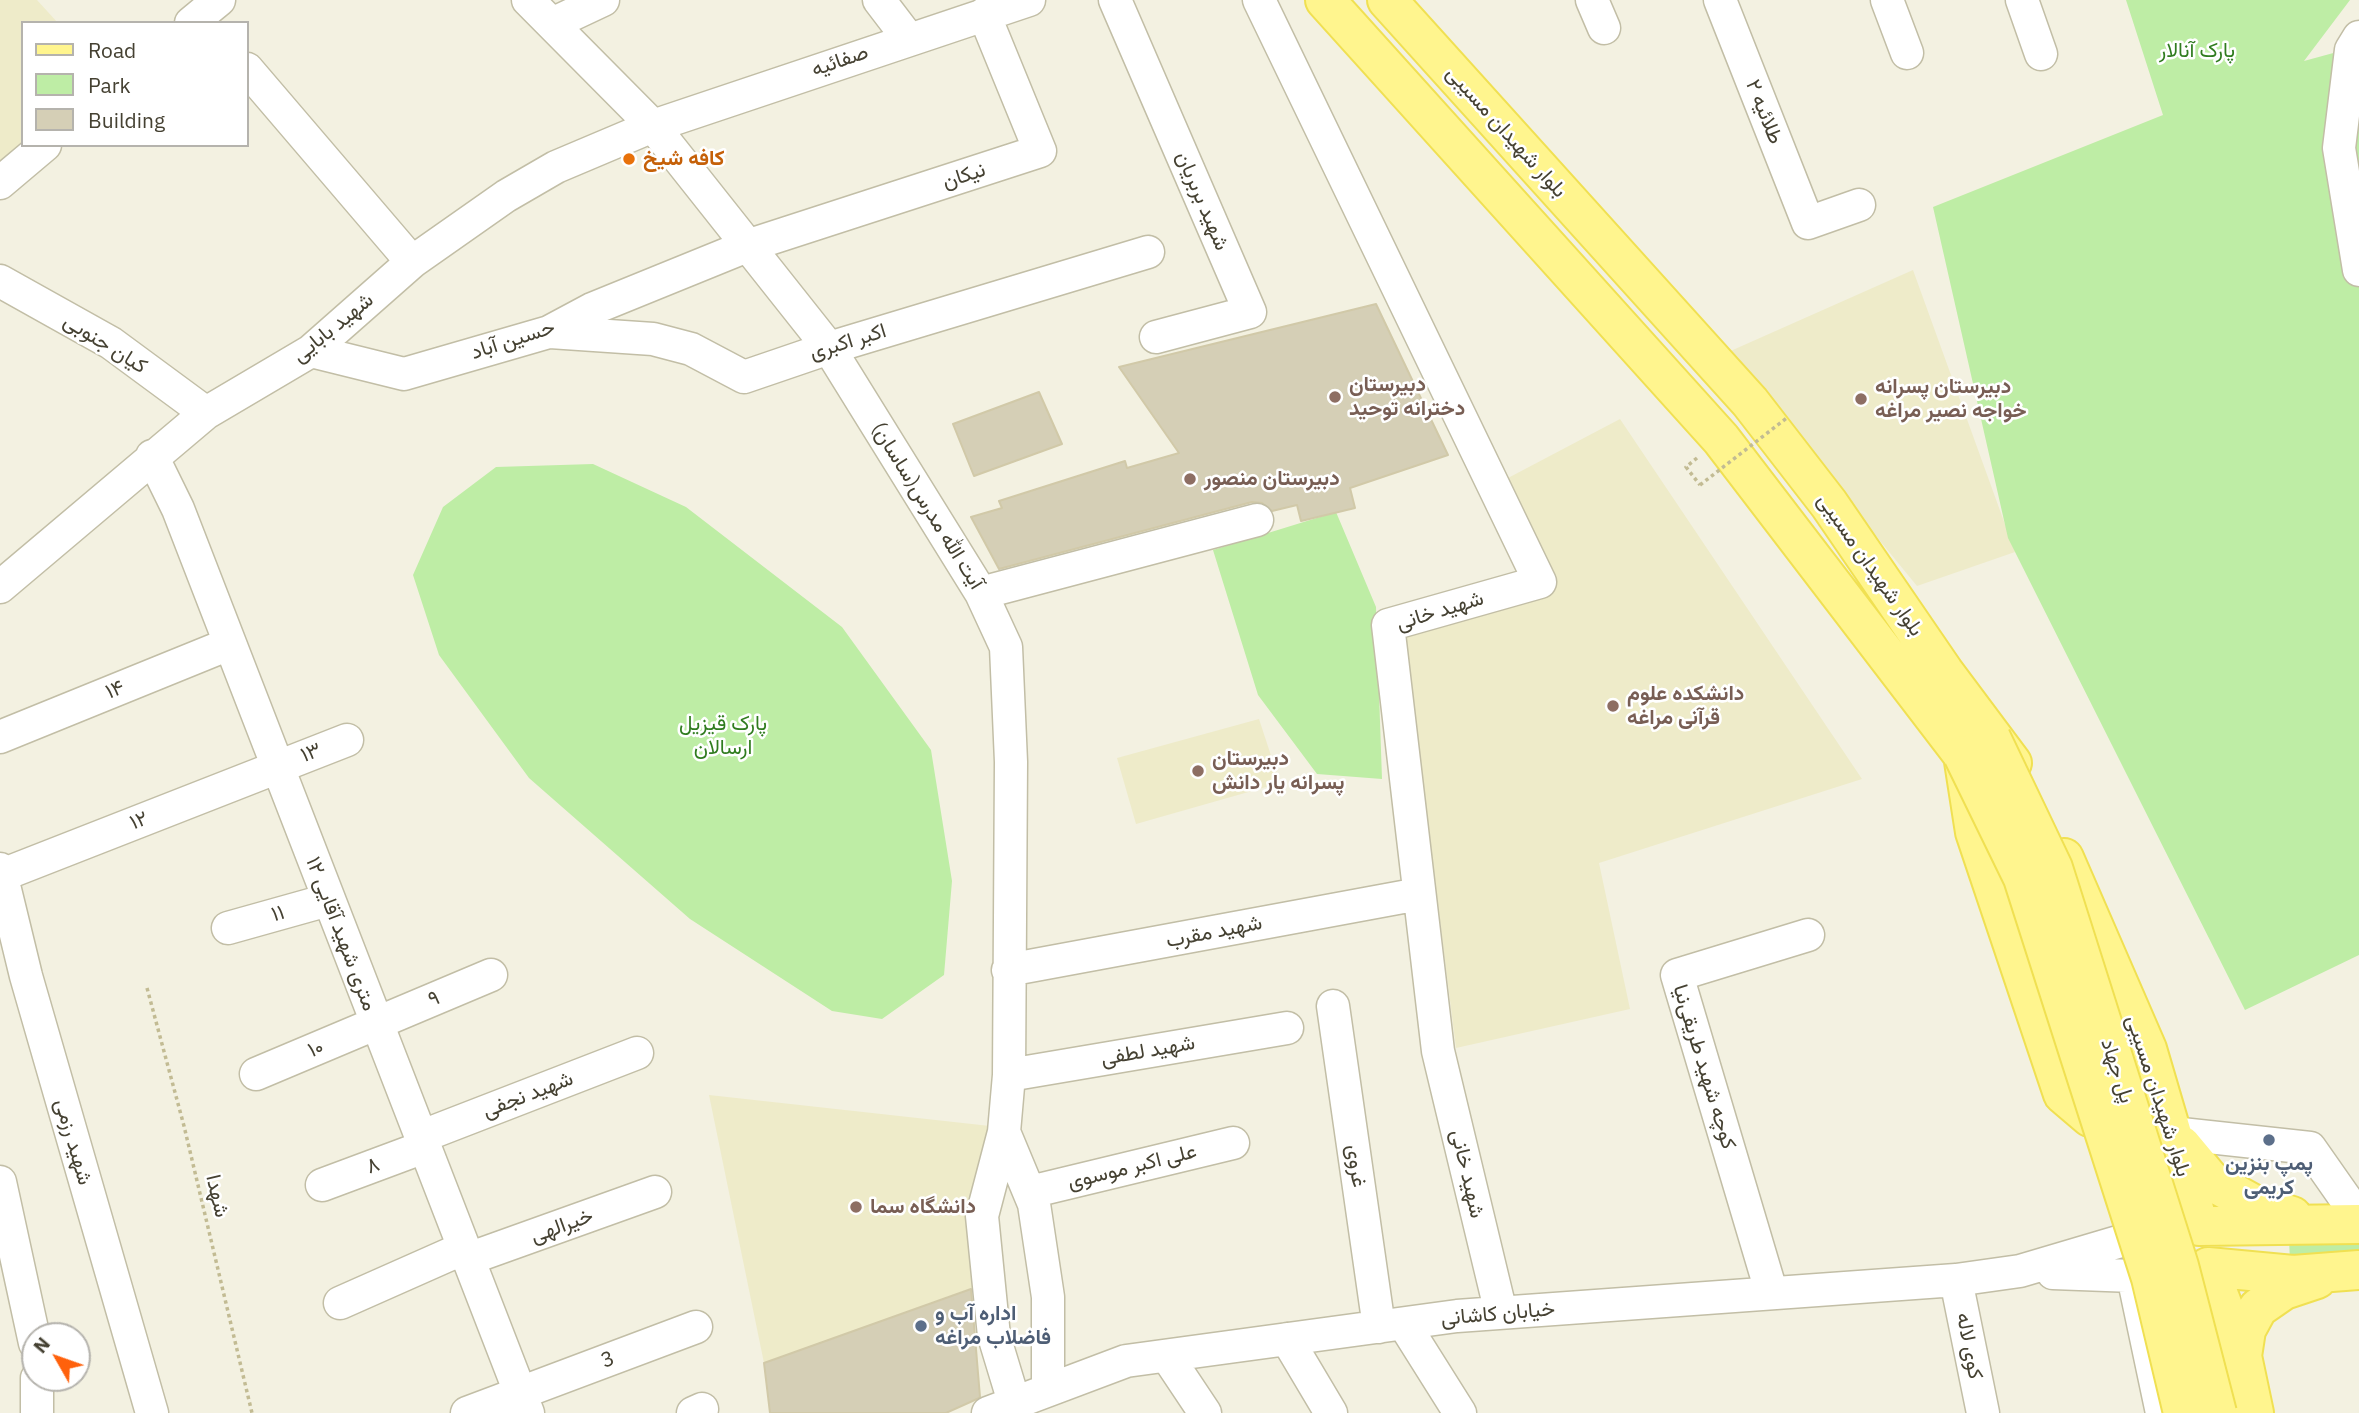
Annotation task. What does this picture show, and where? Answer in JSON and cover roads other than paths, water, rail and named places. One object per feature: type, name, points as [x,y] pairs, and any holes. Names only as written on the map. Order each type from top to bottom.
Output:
[{"type":"main road","name":"بلوار شهیدان مسیبی","points":[[1325,0],[1721,439],[1977,747],[2037,794],[2147,1049],[2199,1226],[2210,1248],[2208,1267],[2242,1356],[2254,1413]]},
{"type":"main road","name":"بلوار شهیدان مسیبی","points":[[1387,0],[1750,402],[1829,504],[1977,747]]},
{"type":"main road","points":[[1977,747],[1975,832],[2063,1094],[2090,1117],[2127,1114],[2151,1086],[2147,1049]]},
{"type":"main road","name":"پل جهاد","points":[[1977,747],[2023,878],[2151,1278],[2183,1413]]},
{"type":"main road","name":"پل جهاد","points":[[1977,747],[2053,868],[2179,1266],[2217,1413]]},
{"type":"main road","points":[[2172,1133],[2190,1159],[2211,1181],[2234,1194],[2297,1218],[2355,1222]]},
{"type":"main road","points":[[2350,1271],[2293,1275],[2208,1267],[2200,1272],[2148,1281],[2131,1258],[2155,1230],[2199,1226],[2303,1226],[2355,1222]]},
{"type":"main road","points":[[2293,1275],[2279,1265],[2275,1243],[2280,1235],[2303,1226]]},
{"type":"main road","points":[[2242,1356],[2246,1330],[2258,1308],[2284,1290],[2350,1271]]},
{"type":"street","name":"آیت الله مدرس(ساسان)","points":[[528,0],[653,125],[828,348],[981,593],[1006,647],[1011,762],[1009,1075],[1003,1132],[982,1216],[1001,1407]]},
{"type":"street","points":[[552,24],[603,0]]},
{"type":"street","points":[[879,0],[908,38]]},
{"type":"street","name":"صفائیه","points":[[653,125],[908,38],[1029,0]]},
{"type":"street","name":"شهید بربریان","points":[[1115,0],[1250,313],[1156,337]]},
{"type":"street","name":"شهید خانی","points":[[1259,0],[1540,582],[1388,625],[1438,1051],[1500,1313]]},
{"type":"street","name":"طلائیه ۲","points":[[1720,0],[1808,223],[1859,205]]},
{"type":"street","points":[[1887,0],[1907,53]]},
{"type":"street","points":[[2022,0],[2041,54]]},
{"type":"street","name":"نیکان","points":[[747,246],[1040,151],[984,14]]},
{"type":"street","points":[[2359,37],[2351,50],[2339,148],[2359,270]]},
{"type":"street","points":[[248,70],[412,262]]},
{"type":"street","name":"شهید بابایی","points":[[0,587],[152,456],[206,414],[311,351],[412,262],[506,196],[556,167],[653,125]]},
{"type":"street","points":[[0,183],[44,147]]},
{"type":"street","name":"حسین آباد","points":[[311,351],[356,365],[404,374],[549,332],[592,309],[747,246]]},
{"type":"street","name":"اکبر اکبری","points":[[549,332],[653,339],[691,349],[744,377],[828,348],[1148,252]]},
{"type":"street","name":"کیان جنوبی","points":[[0,281],[111,343],[206,414]]},
{"type":"street","name":"۱۲ متری شهید آقایی","points":[[152,456],[178,509],[524,1403]]},
{"type":"street","points":[[981,593],[1257,520]]},
{"type":"street","name":"۱۴","points":[[0,737],[229,644]]},
{"type":"street","name":"۱۳","points":[[276,767],[347,740]]},
{"type":"street","name":"۱۲","points":[[1,872],[276,767]]},
{"type":"street","name":"شهید رزمی","points":[[1,872],[26,976],[152,1413]]},
{"type":"street","name":"شهید مقرب","points":[[1008,970],[1419,894]]},
{"type":"street","name":"۱۱","points":[[228,928],[328,900]]},
{"type":"street","name":"کوچه شهید طریقی‌نیا","points":[[1771,1291],[1677,975],[1808,935]]},
{"type":"street","name":"۹","points":[[376,1024],[491,975]]},
{"type":"street","name":"غروی","points":[[1333,1006],[1392,1325]]},
{"type":"street","name":"۱۰","points":[[256,1074],[376,1024]]},
{"type":"street","name":"شهید لطفی","points":[[1009,1075],[1287,1028]]},
{"type":"street","name":"شهید نجفی","points":[[422,1142],[636,1053]]},
{"type":"street","points":[[1003,1132],[1030,1192],[1048,1297],[1048,1389]]},
{"type":"street","points":[[2172,1133],[2310,1149],[2355,1222]]},
{"type":"street","name":"۸","points":[[322,1185],[422,1142]]},
{"type":"street","name":"علی اکبر موسوی","points":[[1030,1192],[1233,1143]]},
{"type":"street","points":[[0,1182],[30,1322]]},
{"type":"street","name":"خیرالهی","points":[[340,1303],[466,1254],[655,1192]]},
{"type":"street","points":[[2131,1258],[2162,1413]]},
{"type":"street","name":"خیابان کاشانی","points":[[1001,1407],[1126,1361],[1392,1325],[1500,1313],[1771,1291],[1956,1280],[2131,1258]]},
{"type":"street","name":"کوی لاله","points":[[1956,1280],[1983,1413]]},
{"type":"street","points":[[1392,1325],[1460,1413]]},
{"type":"street","name":"3","points":[[467,1413],[524,1403],[695,1327]]},
{"type":"street","points":[[1287,1339],[1331,1413]]},
{"type":"street","points":[[1167,1356],[1205,1413]]},
{"type":"street","points":[[37,1392],[37,1413]]},
{"type":"place","name":"کافه شیخ","points":[[629,159]]},
{"type":"place","name":"دبیرستان دخترانه توحید","points":[[1335,397]]},
{"type":"place","name":"دبیرستان پسرانه خواجه نصیر مراغه","points":[[1861,399]]},
{"type":"place","name":"دبیرستان منصور","points":[[1190,479]]},
{"type":"place","name":"دانشکده علوم قرآنی مراغه","points":[[1613,706]]},
{"type":"place","name":"دبیرستان پسرانه یار دانش","points":[[1198,771]]},
{"type":"place","name":"پمپ بنزین کریمی","points":[[2269,1140]]},
{"type":"place","name":"دانشگاه سما","points":[[856,1207]]},
{"type":"place","name":"اداره آب و فاضلاب مراغه","points":[[921,1326]]},
{"type":"park label","name":"پارک آنالار","points":[[2197,51]]},
{"type":"park label","name":"پارک قیزیل ارسالان","points":[[723,736]]}]
